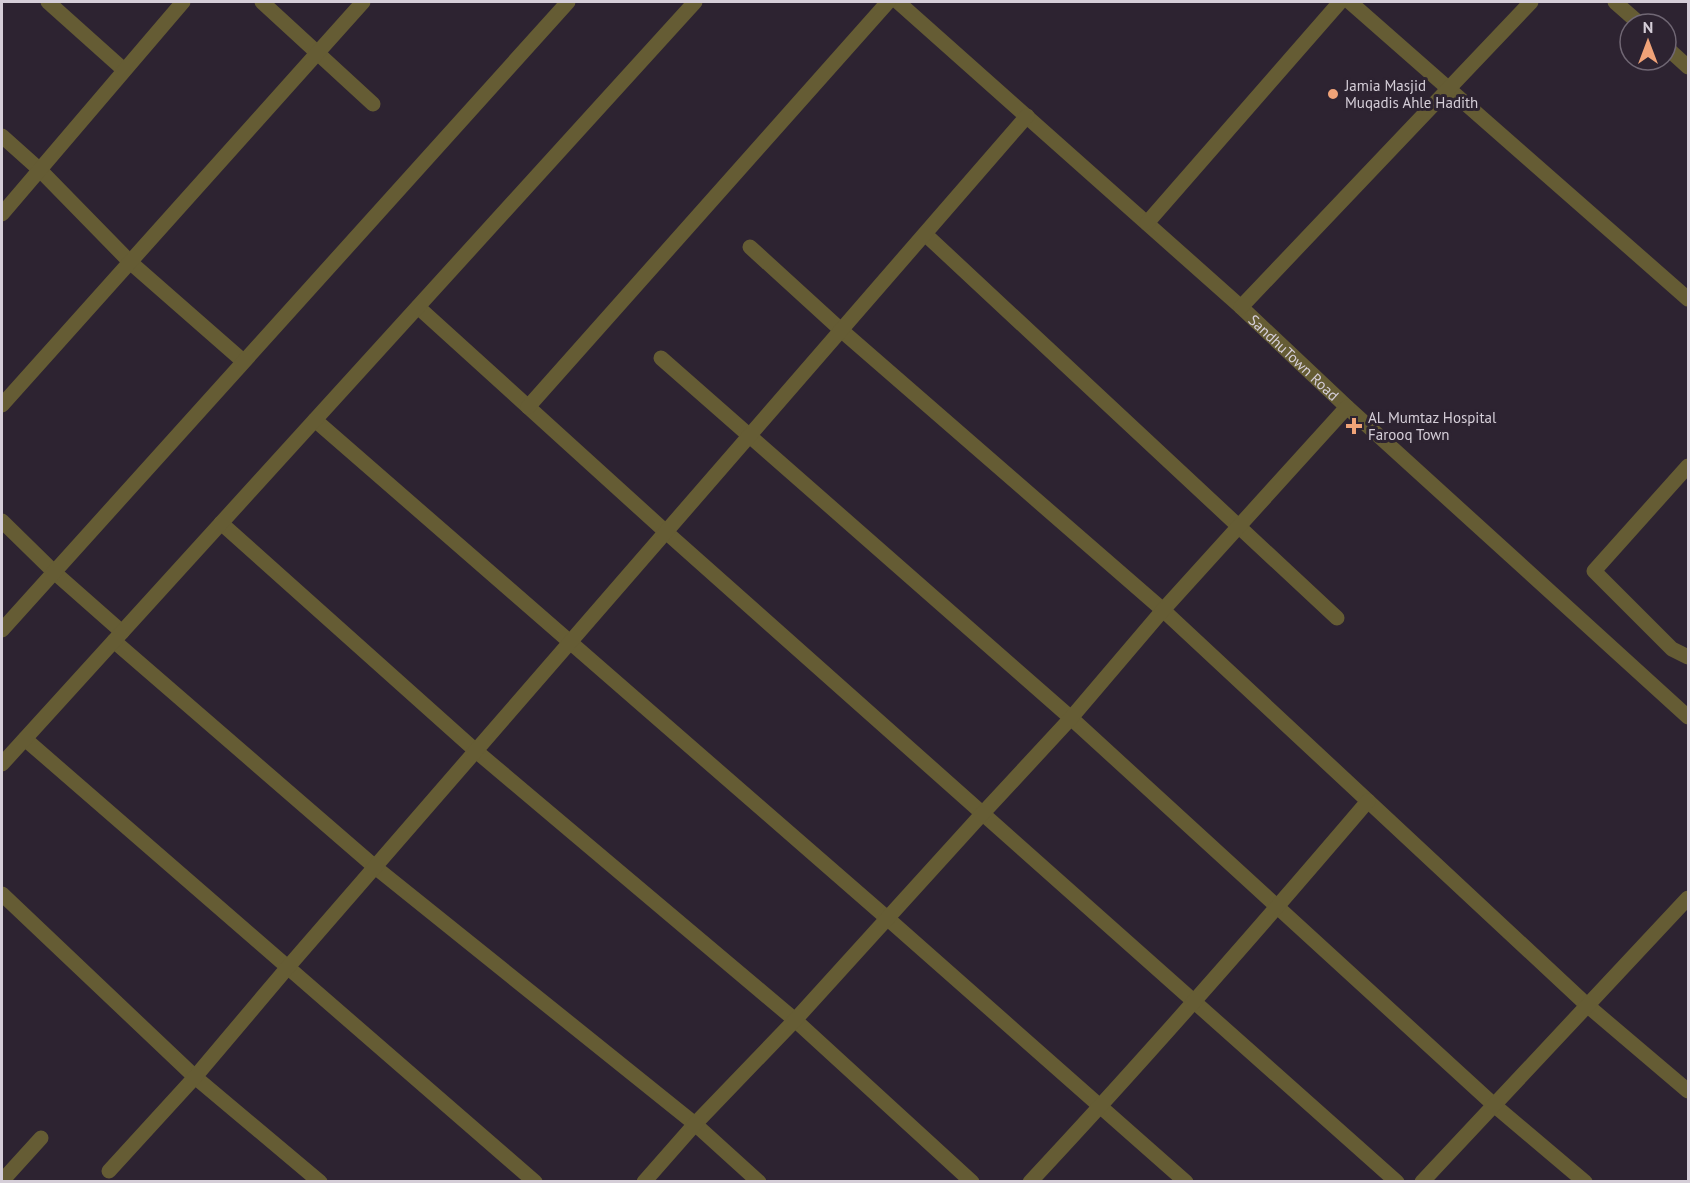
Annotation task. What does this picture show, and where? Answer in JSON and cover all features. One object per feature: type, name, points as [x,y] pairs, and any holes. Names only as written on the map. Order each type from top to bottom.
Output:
[{"type":"street","points":[[48,2],[124,70]]},
{"type":"street","points":[[2,214],[183,2]]},
{"type":"street","points":[[262,2],[373,104]]},
{"type":"street","points":[[2,405],[363,2]]},
{"type":"street","points":[[2,630],[568,2]]},
{"type":"street","points":[[2,764],[695,2]]},
{"type":"street","points":[[528,407],[888,2]]},
{"type":"street","name":"SandhuTown Road","points":[[898,2],[1241,307],[1347,407],[1689,717]]},
{"type":"street","points":[[1147,223],[1340,2]]},
{"type":"street","points":[[1350,2],[1689,299]]},
{"type":"street","points":[[1241,307],[1531,2]]},
{"type":"street","points":[[1615,2],[1626,12]]},
{"type":"street","points":[[109,1171],[195,1077],[1027,116]]},
{"type":"street","points":[[2,136],[40,170],[130,262],[243,361]]},
{"type":"street","points":[[925,234],[1337,618]]},
{"type":"street","points":[[750,247],[841,330],[1163,610],[1588,1006],[1689,1091]]},
{"type":"street","points":[[418,307],[666,532],[1397,1182]]},
{"type":"street","points":[[661,358],[1071,718],[1494,1106],[1586,1182]]},
{"type":"street","points":[[644,1182],[1071,718],[1163,610],[1347,407]]},
{"type":"street","points":[[315,420],[887,918],[1186,1182]]},
{"type":"street","points":[[1689,466],[1594,571],[1672,649],[1689,657]]},
{"type":"street","points":[[2,521],[118,636],[375,867],[695,1124],[759,1182]]},
{"type":"street","points":[[221,523],[476,751],[795,1020],[972,1182]]},
{"type":"street","points":[[25,739],[535,1182]]},
{"type":"street","points":[[1030,1182],[1101,1106],[1368,801]]},
{"type":"street","points":[[2,894],[195,1077],[321,1182]]},
{"type":"street","points":[[1422,1182],[1689,898]]},
{"type":"street","points":[[2,1181],[41,1138]]},
{"type":"place","name":"Jamia Masjid Muqadis Ahle Hadith","points":[[1333,94]]},
{"type":"place","name":"AL Mumtaz Hospital Farooq Town","points":[[1354,426]]}]
